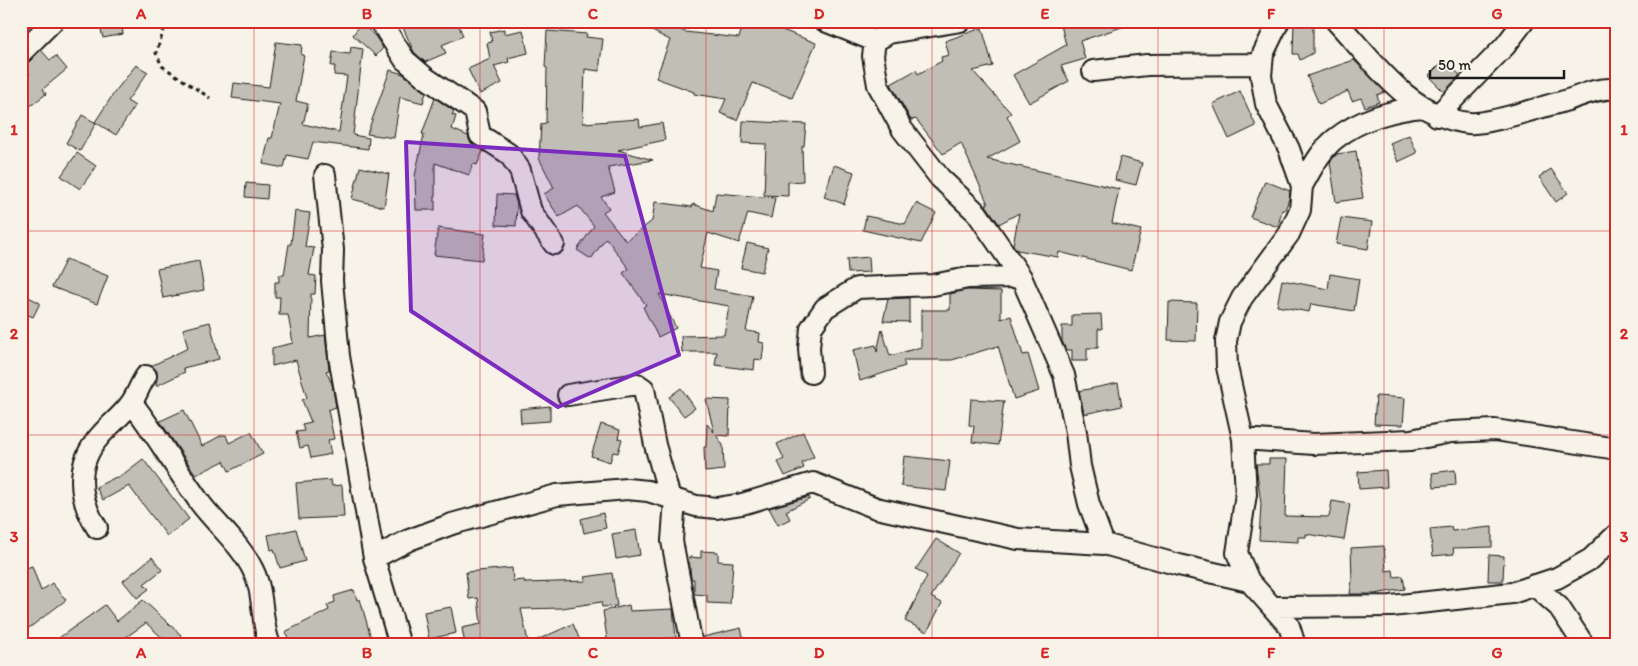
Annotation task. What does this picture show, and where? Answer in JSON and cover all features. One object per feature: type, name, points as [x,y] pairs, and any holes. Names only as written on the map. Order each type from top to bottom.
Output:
[{"type":"street","points":[[21,53],[54,21]]},
{"type":"street","points":[[380,21],[405,60],[426,78],[475,111],[480,135],[509,154],[520,170],[532,211],[554,244]]},
{"type":"street","points":[[825,21],[875,41]]},
{"type":"street","points":[[875,41],[889,33],[961,21]]},
{"type":"street","points":[[1279,21],[1263,54],[1261,76],[1266,104],[1289,148],[1302,186],[1300,210],[1289,234],[1242,298],[1230,322],[1226,341],[1227,367],[1244,439],[1246,494],[1237,553],[1249,582],[1274,607],[1289,626],[1295,645]]},
{"type":"street","points":[[1336,21],[1393,85],[1430,111]]},
{"type":"street","points":[[1430,111],[1505,46],[1524,21]]},
{"type":"street","points":[[875,41],[873,56],[878,85],[902,129],[940,178],[977,213],[1021,277],[1064,375],[1076,432],[1080,466],[1089,504],[1104,544]]},
{"type":"street","points":[[1092,71],[1147,65],[1217,66],[1262,64]]},
{"type":"street","points":[[1302,186],[1326,149],[1347,131],[1382,115],[1404,108],[1430,111],[1470,123],[1501,118],[1591,92],[1617,90]]},
{"type":"street","points":[[325,175],[332,250],[332,281],[338,356],[374,558],[400,645]]},
{"type":"street","points":[[811,373],[809,348],[811,328],[825,308],[858,288],[933,285],[968,278],[1021,277]]},
{"type":"street","points":[[97,528],[84,499],[81,476],[86,456],[98,437],[132,403],[146,376]]},
{"type":"street","points":[[568,395],[637,384],[642,385],[644,388],[655,445],[673,498],[672,542],[692,645]]},
{"type":"street","points":[[132,403],[203,506],[225,531],[252,568],[259,584],[270,645]]},
{"type":"street","points":[[1244,439],[1314,444],[1411,440],[1451,432],[1495,430],[1617,450]]},
{"type":"street","points":[[374,558],[409,540],[452,524],[556,495],[627,489],[648,491],[696,506],[717,508],[742,504],[813,483],[876,508],[1018,539],[1104,544],[1188,568],[1249,582]]},
{"type":"street","points":[[1274,607],[1391,606],[1512,593],[1557,578],[1591,559],[1617,534]]},
{"type":"street","points":[[1534,586],[1559,608],[1584,645]]},
{"type":"path","points":[[167,21],[156,53],[162,66],[210,98]]},
{"type":"highlighted area","points":[[406,142],[625,156],[679,355],[558,407],[411,311]]},
{"type":"building","points":[[99,21],[121,21],[123,34],[103,38]]},
{"type":"building","points":[[400,21],[457,21],[463,36],[442,45],[446,53],[425,62],[414,52]]},
{"type":"building","points":[[632,21],[663,21],[685,32],[739,38],[744,21],[774,21],[772,26],[816,43],[792,98],[753,83],[737,120],[720,113],[726,99],[694,94],[694,92],[656,78],[670,40]]},
{"type":"building","points":[[1060,21],[1130,21],[1131,24],[1080,41],[1085,59],[1061,66],[1069,81],[1029,103],[1013,75],[1066,45]]},
{"type":"building","points":[[1294,21],[1313,21],[1313,53],[1300,60],[1298,54],[1293,54]]},
{"type":"building","points":[[361,23],[375,36],[383,48],[376,56],[353,35]]},
{"type":"building","points":[[982,28],[993,66],[973,71],[1011,113],[1007,116],[1020,141],[987,159],[1119,189],[1112,223],[1141,230],[1131,270],[1059,252],[1058,257],[1017,250],[1013,245],[1019,213],[999,224],[986,205],[988,204],[961,143],[943,154],[916,119],[911,120],[891,84],[916,70],[918,74],[942,61],[941,57],[949,55],[945,41]]},
{"type":"building","points":[[504,29],[504,34],[523,30],[528,53],[508,58],[509,62],[494,66],[502,83],[480,94],[468,69],[490,59],[487,43],[492,42],[490,32]]},
{"type":"building","points":[[547,31],[587,34],[586,37],[603,39],[599,71],[585,69],[583,123],[639,119],[640,127],[662,123],[665,140],[618,150],[653,160],[608,167],[615,192],[601,197],[609,208],[603,212],[626,241],[652,221],[655,202],[692,207],[693,204],[713,211],[716,193],[775,198],[771,218],[748,213],[739,243],[708,233],[700,268],[717,271],[714,289],[753,296],[746,331],[760,333],[759,342],[764,343],[762,360],[755,359],[754,370],[715,365],[717,352],[682,352],[681,336],[724,335],[729,306],[659,294],[676,328],[658,337],[643,307],[646,305],[623,273],[629,269],[606,238],[591,259],[577,250],[594,226],[578,206],[559,217],[544,194],[554,188],[539,158],[541,124],[546,123],[547,68],[545,67]]},
{"type":"building","points":[[276,42],[302,45],[301,55],[304,55],[296,101],[308,104],[303,124],[339,132],[347,76],[334,75],[335,66],[331,66],[333,52],[350,54],[351,47],[363,49],[353,135],[369,138],[368,149],[313,142],[308,159],[287,155],[284,168],[263,164],[269,138],[272,138],[280,104],[232,98],[234,83],[269,87]]},
{"type":"building","points":[[41,50],[50,60],[56,56],[67,69],[43,89],[46,94],[21,113],[21,81],[30,74],[22,65],[29,62]]},
{"type":"building","points":[[1354,60],[1385,92],[1377,95],[1379,102],[1365,107],[1361,98],[1352,101],[1348,91],[1319,104],[1307,76]]},
{"type":"building","points":[[1444,60],[1460,75],[1444,92],[1428,76]]},
{"type":"building","points":[[136,65],[148,72],[127,101],[135,106],[116,135],[95,122],[114,93]]},
{"type":"building","points":[[390,70],[403,74],[426,92],[423,103],[400,97],[394,138],[367,134]]},
{"type":"building","points":[[1240,91],[1256,126],[1229,139],[1213,104]]},
{"type":"building","points":[[435,98],[454,111],[452,115],[456,116],[452,129],[468,136],[470,142],[483,151],[477,165],[473,164],[469,175],[435,163],[435,210],[416,210],[415,176],[424,134],[422,134]]},
{"type":"building","points":[[82,115],[96,123],[80,151],[66,143]]},
{"type":"building","points":[[743,121],[806,124],[804,146],[802,146],[803,181],[788,182],[788,196],[764,195],[766,144],[742,143]]},
{"type":"building","points":[[1409,135],[1417,153],[1398,162],[1390,143]]},
{"type":"building","points":[[1356,151],[1363,198],[1336,202],[1330,162],[1337,154]]},
{"type":"building","points":[[77,153],[96,166],[80,189],[61,176]]},
{"type":"building","points":[[1120,157],[1142,163],[1136,185],[1115,180]]},
{"type":"building","points":[[834,165],[854,172],[844,204],[824,197]]},
{"type":"building","points":[[360,167],[389,174],[384,207],[352,199]]},
{"type":"building","points":[[1551,169],[1568,193],[1556,202],[1539,177]]},
{"type":"building","points":[[1265,181],[1290,191],[1285,210],[1282,210],[1278,227],[1250,217]]},
{"type":"building","points":[[246,183],[268,185],[267,199],[245,197]]},
{"type":"building","points":[[497,194],[514,195],[517,205],[516,226],[496,225]]},
{"type":"building","points":[[916,203],[936,213],[921,243],[863,230],[866,216],[905,224]]},
{"type":"building","points":[[295,211],[310,213],[305,247],[314,248],[309,275],[316,276],[315,294],[311,294],[310,338],[325,335],[329,370],[326,371],[332,384],[336,407],[328,410],[334,439],[328,440],[331,454],[311,458],[308,446],[300,448],[296,432],[304,431],[302,424],[311,422],[302,400],[307,398],[296,360],[272,366],[272,348],[293,343],[288,315],[279,315],[280,297],[275,297],[275,282],[279,282],[279,275],[284,275],[289,244],[291,244]]},
{"type":"building","points":[[1341,218],[1372,222],[1368,249],[1336,244]]},
{"type":"building","points":[[438,228],[485,234],[482,260],[434,255]]},
{"type":"building","points":[[747,243],[768,248],[762,272],[741,268]]},
{"type":"building","points":[[869,257],[870,272],[848,273],[847,259]]},
{"type":"building","points":[[66,259],[108,276],[97,304],[52,287]]},
{"type":"building","points":[[199,261],[204,290],[163,298],[157,269]]},
{"type":"building","points":[[1330,274],[1359,279],[1354,311],[1311,304],[1309,312],[1277,306],[1282,280],[1328,289]]},
{"type":"building","points":[[966,290],[1001,291],[1001,319],[1011,316],[1023,355],[1028,354],[1039,391],[1014,399],[998,346],[952,360],[903,360],[905,366],[860,381],[853,350],[876,345],[877,352],[882,329],[890,356],[921,347],[921,310],[950,310],[950,294]]},
{"type":"building","points":[[21,293],[40,303],[33,317],[21,312]]},
{"type":"building","points":[[909,298],[909,322],[883,321],[888,299]]},
{"type":"building","points":[[1169,302],[1197,303],[1196,341],[1168,340]]},
{"type":"building","points":[[1101,314],[1102,329],[1098,329],[1098,348],[1087,348],[1087,361],[1072,361],[1072,350],[1066,350],[1062,341],[1062,326],[1072,326],[1072,315]]},
{"type":"building","points":[[210,322],[219,359],[183,368],[185,372],[156,386],[157,371],[151,366],[188,348],[183,329]]},
{"type":"building","points":[[1118,383],[1122,406],[1084,414],[1079,391]]},
{"type":"building","points":[[681,388],[695,408],[684,416],[669,397]]},
{"type":"building","points":[[1376,396],[1405,398],[1403,425],[1374,424]]},
{"type":"building","points":[[706,399],[730,400],[729,436],[716,435],[723,445],[724,470],[705,472],[704,447],[706,447],[707,424],[714,432]]},
{"type":"building","points":[[971,399],[1004,401],[998,445],[972,442],[974,426],[969,425]]},
{"type":"building","points":[[550,406],[550,421],[521,423],[520,409]]},
{"type":"building","points":[[184,410],[202,446],[222,435],[226,435],[229,443],[251,432],[263,454],[229,471],[224,461],[196,475],[160,421]]},
{"type":"building","points":[[601,424],[620,430],[618,438],[622,439],[618,453],[613,452],[610,462],[591,456]]},
{"type":"building","points":[[803,432],[814,457],[802,463],[804,468],[785,476],[778,462],[784,459],[777,444]]},
{"type":"building","points":[[904,456],[950,461],[946,491],[901,486]]},
{"type":"building","points":[[143,459],[189,519],[167,536],[129,486],[103,500],[96,487],[116,477],[117,479]]},
{"type":"building","points":[[1269,459],[1287,459],[1285,516],[1329,517],[1332,501],[1350,504],[1344,540],[1306,534],[1306,537],[1298,537],[1298,542],[1259,540],[1261,504],[1256,464],[1269,464]]},
{"type":"building","points":[[1386,470],[1387,487],[1359,489],[1358,472]]},
{"type":"building","points":[[1455,470],[1456,485],[1434,487],[1432,473]]},
{"type":"building","points":[[331,480],[332,486],[342,485],[344,517],[299,519],[296,483]]},
{"type":"building","points":[[809,497],[810,499],[786,511],[790,519],[778,525],[769,508]]},
{"type":"building","points":[[603,513],[606,528],[584,533],[581,519]]},
{"type":"building","points":[[1451,527],[1452,531],[1492,527],[1492,547],[1453,548],[1454,554],[1433,556],[1430,529]]},
{"type":"building","points":[[296,529],[305,561],[280,568],[274,549],[271,550],[268,535]]},
{"type":"building","points":[[636,530],[640,555],[616,559],[612,534]]},
{"type":"building","points":[[936,539],[959,553],[931,597],[942,603],[927,632],[905,621],[927,576],[916,569]]},
{"type":"building","points":[[1384,546],[1386,571],[1393,570],[1394,577],[1403,576],[1405,589],[1374,594],[1350,594],[1352,580],[1351,548]]},
{"type":"building","points":[[701,551],[718,552],[718,561],[733,562],[730,604],[707,603],[707,595],[694,594],[694,579],[691,579],[689,557],[701,558]]},
{"type":"building","points":[[1489,555],[1504,556],[1503,581],[1488,581]]},
{"type":"building","points":[[152,557],[162,570],[144,584],[149,589],[137,598],[123,581]]},
{"type":"building","points":[[32,566],[41,591],[52,583],[66,600],[21,634],[21,570]]},
{"type":"building","points":[[512,568],[513,581],[524,580],[525,583],[586,581],[585,577],[612,573],[617,606],[602,607],[601,602],[562,608],[521,609],[528,641],[513,645],[465,645],[462,628],[481,624],[478,598],[469,599],[466,572]]},
{"type":"building","points":[[354,590],[357,600],[360,599],[373,645],[292,645],[285,632],[329,610],[327,605],[335,602],[334,596]]},
{"type":"building","points":[[143,600],[181,635],[173,645],[170,645],[146,623],[115,645],[49,645],[105,605],[117,621]]},
{"type":"building","points":[[629,605],[630,611],[673,609],[676,638],[622,641],[622,645],[608,645],[603,611]]},
{"type":"building","points":[[451,607],[456,633],[429,639],[424,612]]},
{"type":"building","points":[[573,624],[582,645],[526,645]]},
{"type":"building","points":[[741,628],[745,645],[704,645],[703,637]]}]
